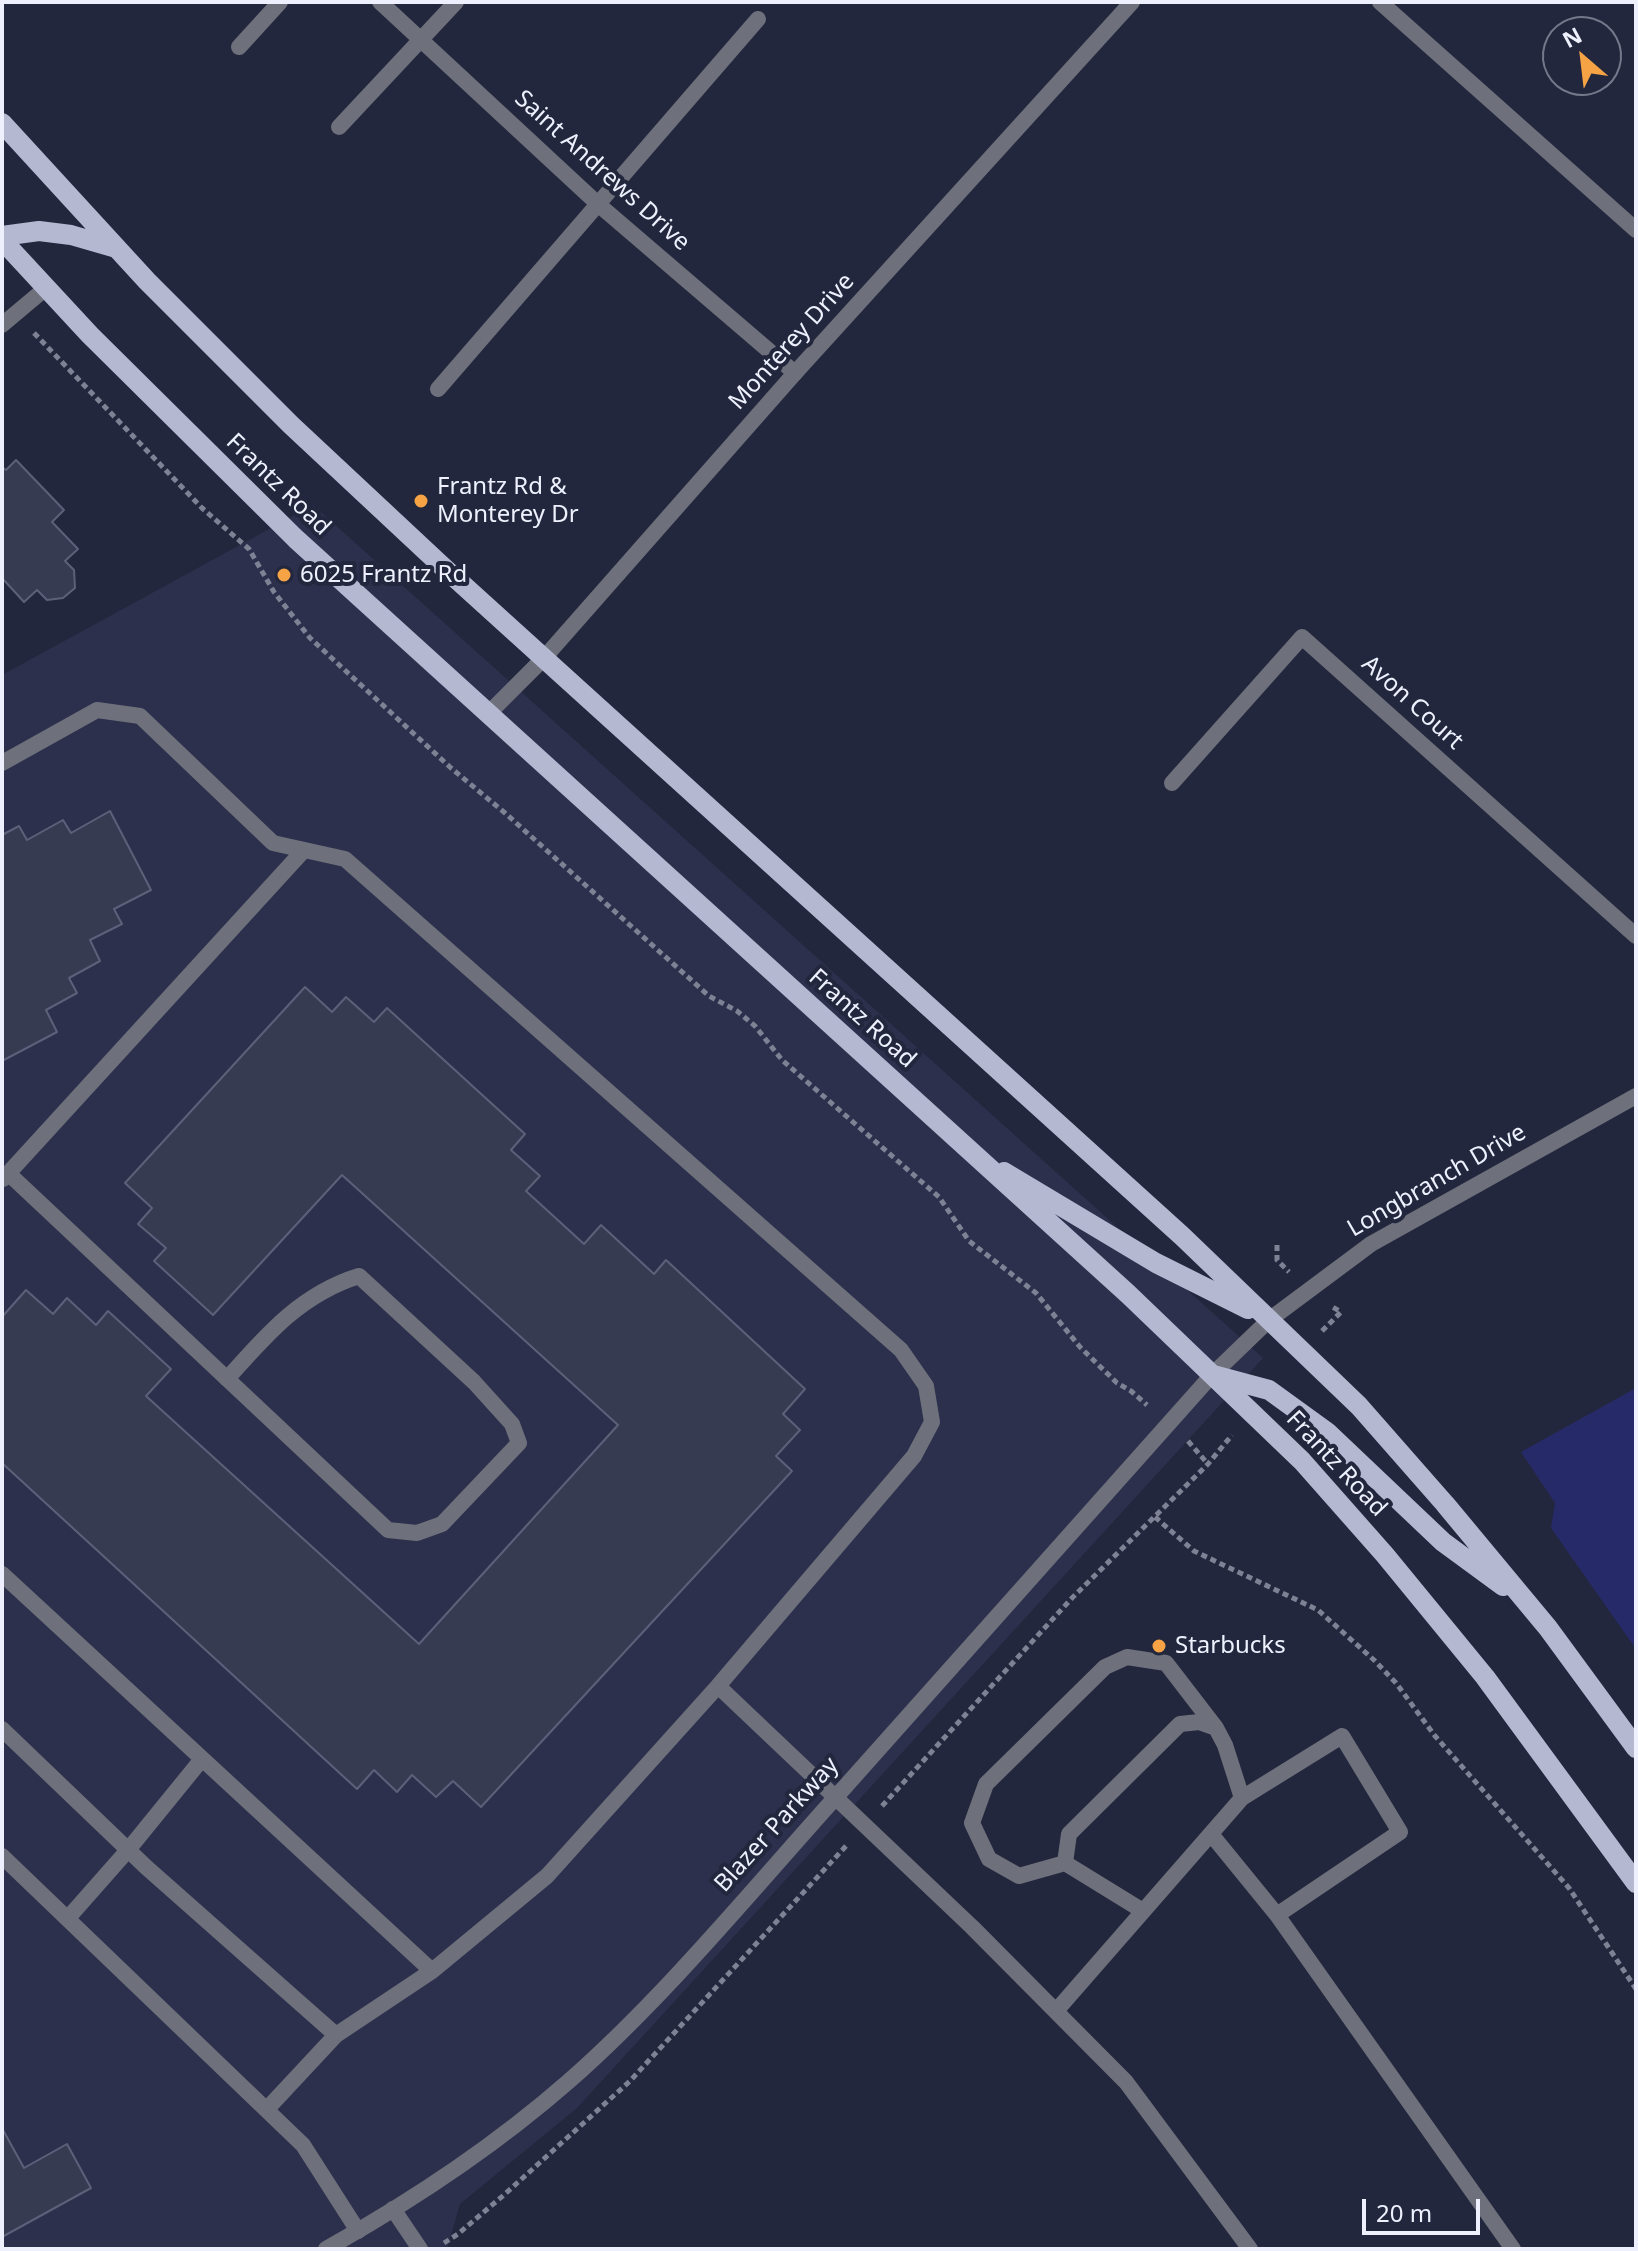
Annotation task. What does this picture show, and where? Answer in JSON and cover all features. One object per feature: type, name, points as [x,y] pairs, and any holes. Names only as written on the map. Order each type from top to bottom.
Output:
[{"type":"main road","points":[[2,123],[116,248],[291,425],[1182,1236],[1359,1406],[1526,1602],[1636,1748]]},
{"type":"main road","points":[[2,238],[39,231],[71,235],[116,248]]},
{"type":"main road","name":"Frantz Road","points":[[2,238],[46,288],[236,482],[1128,1294],[1302,1461],[1385,1555],[1485,1677],[1636,1883]]},
{"type":"main road","points":[[970,1152],[1156,1263],[1269,1320]]},
{"type":"main road","points":[[1212,1375],[1269,1390],[1292,1406],[1327,1432],[1443,1542],[1526,1602]]},
{"type":"street","points":[[239,47],[280,2]]},
{"type":"street","name":"Saint Andrews Drive","points":[[380,2],[599,205],[795,373]]},
{"type":"street","points":[[339,127],[456,2]]},
{"type":"street","name":"Monterey Drive","points":[[488,714],[544,658],[795,373],[1132,2]]},
{"type":"street","points":[[1380,2],[1636,230]]},
{"type":"street","points":[[438,389],[758,19]]},
{"type":"street","points":[[2,325],[46,288]]},
{"type":"street","name":"Avon Court","points":[[1172,783],[1302,637],[1636,936]]},
{"type":"street","points":[[2,763],[97,710],[140,716],[273,843],[345,859],[901,1350],[926,1386],[932,1422],[914,1456],[718,1686],[547,1876],[432,1971],[336,2035],[267,2109]]},
{"type":"street","points":[[227,1379],[272,1328],[331,1285],[359,1276],[474,1382],[512,1424],[519,1443],[442,1524],[417,1533],[388,1530],[5,1177],[304,850]]},
{"type":"street","name":"Longbranch Drive","points":[[1212,1375],[1269,1320],[1371,1244],[1636,1096]]},
{"type":"street","name":"Blazer Parkway","points":[[329,2248],[393,2209],[512,2128],[569,2081],[634,2019],[1212,1375]]},
{"type":"street","points":[[2,1574],[432,1971]]},
{"type":"street","points":[[1143,1911],[1065,1863],[1019,1876],[989,1859],[972,1823],[986,1784],[1105,1667],[1127,1657],[1166,1663],[1216,1728],[1225,1745],[1242,1798]]},
{"type":"street","points":[[718,1686],[972,1927],[1126,2082],[1250,2249]]},
{"type":"street","points":[[1065,1863],[1069,1834],[1180,1724],[1199,1722],[1216,1728]]},
{"type":"street","points":[[2,1729],[128,1850],[336,2035]]},
{"type":"street","points":[[1056,2011],[1242,1798],[1342,1736],[1400,1832],[1277,1915]]},
{"type":"street","points":[[68,1918],[202,1759]]},
{"type":"street","points":[[1211,1834],[1277,1915],[1513,2249]]},
{"type":"street","points":[[2,1856],[303,2145],[358,2231]]},
{"type":"street","points":[[393,2209],[420,2249]]},
{"type":"path","points":[[16,313],[70,374],[202,508],[249,549],[274,592],[310,638],[451,768],[709,996],[737,1011],[755,1026],[782,1060],[939,1197],[969,1241],[1036,1293],[1080,1347],[1117,1383],[1131,1391],[1198,1450],[1208,1464],[1072,1598],[630,2081],[505,2194],[458,2234],[433,2249]]},
{"type":"path","points":[[1155,1517],[1194,1551],[1318,1610],[1374,1660],[1396,1683],[1435,1736],[1569,1888],[1636,1989]]},
{"type":"shaded area","points":[[313,505],[1263,1358],[577,2108],[460,2204],[447,2249],[2,2249],[2,675]]},
{"type":"shaded area","points":[[1636,1388],[1636,1649],[1551,1528],[1555,1503],[1521,1452]]},
{"type":"building","points":[[16,460],[64,510],[52,522],[78,549],[65,561],[74,570],[75,588],[63,598],[47,600],[37,590],[24,602],[2,578],[2,467],[6,470]]},
{"type":"building","points":[[110,811],[151,890],[114,909],[122,924],[90,940],[100,961],[69,978],[77,993],[46,1010],[57,1032],[2,1061],[2,835],[19,826],[27,840],[63,820],[71,833]]},
{"type":"building","points":[[305,987],[332,1012],[346,997],[374,1022],[387,1008],[525,1134],[511,1150],[540,1176],[526,1191],[584,1244],[601,1225],[654,1274],[666,1260],[805,1389],[783,1414],[800,1430],[776,1456],[792,1471],[481,1807],[453,1781],[436,1797],[412,1775],[397,1792],[374,1770],[357,1789],[2,1463],[2,1317],[26,1290],[53,1314],[67,1298],[96,1325],[108,1311],[171,1369],[146,1396],[419,1644],[618,1425],[342,1175],[213,1315],[154,1261],[166,1248],[138,1224],[152,1208],[125,1183]]},
{"type":"building","points":[[3,2130],[24,2168],[67,2144],[91,2188],[2,2237]]},
{"type":"place","name":"Frantz Rd & Monterey Dr","points":[[421,501]]},
{"type":"place","name":"6025 Frantz Rd","points":[[284,575]]},
{"type":"place","name":"Starbucks","points":[[1159,1646]]}]
